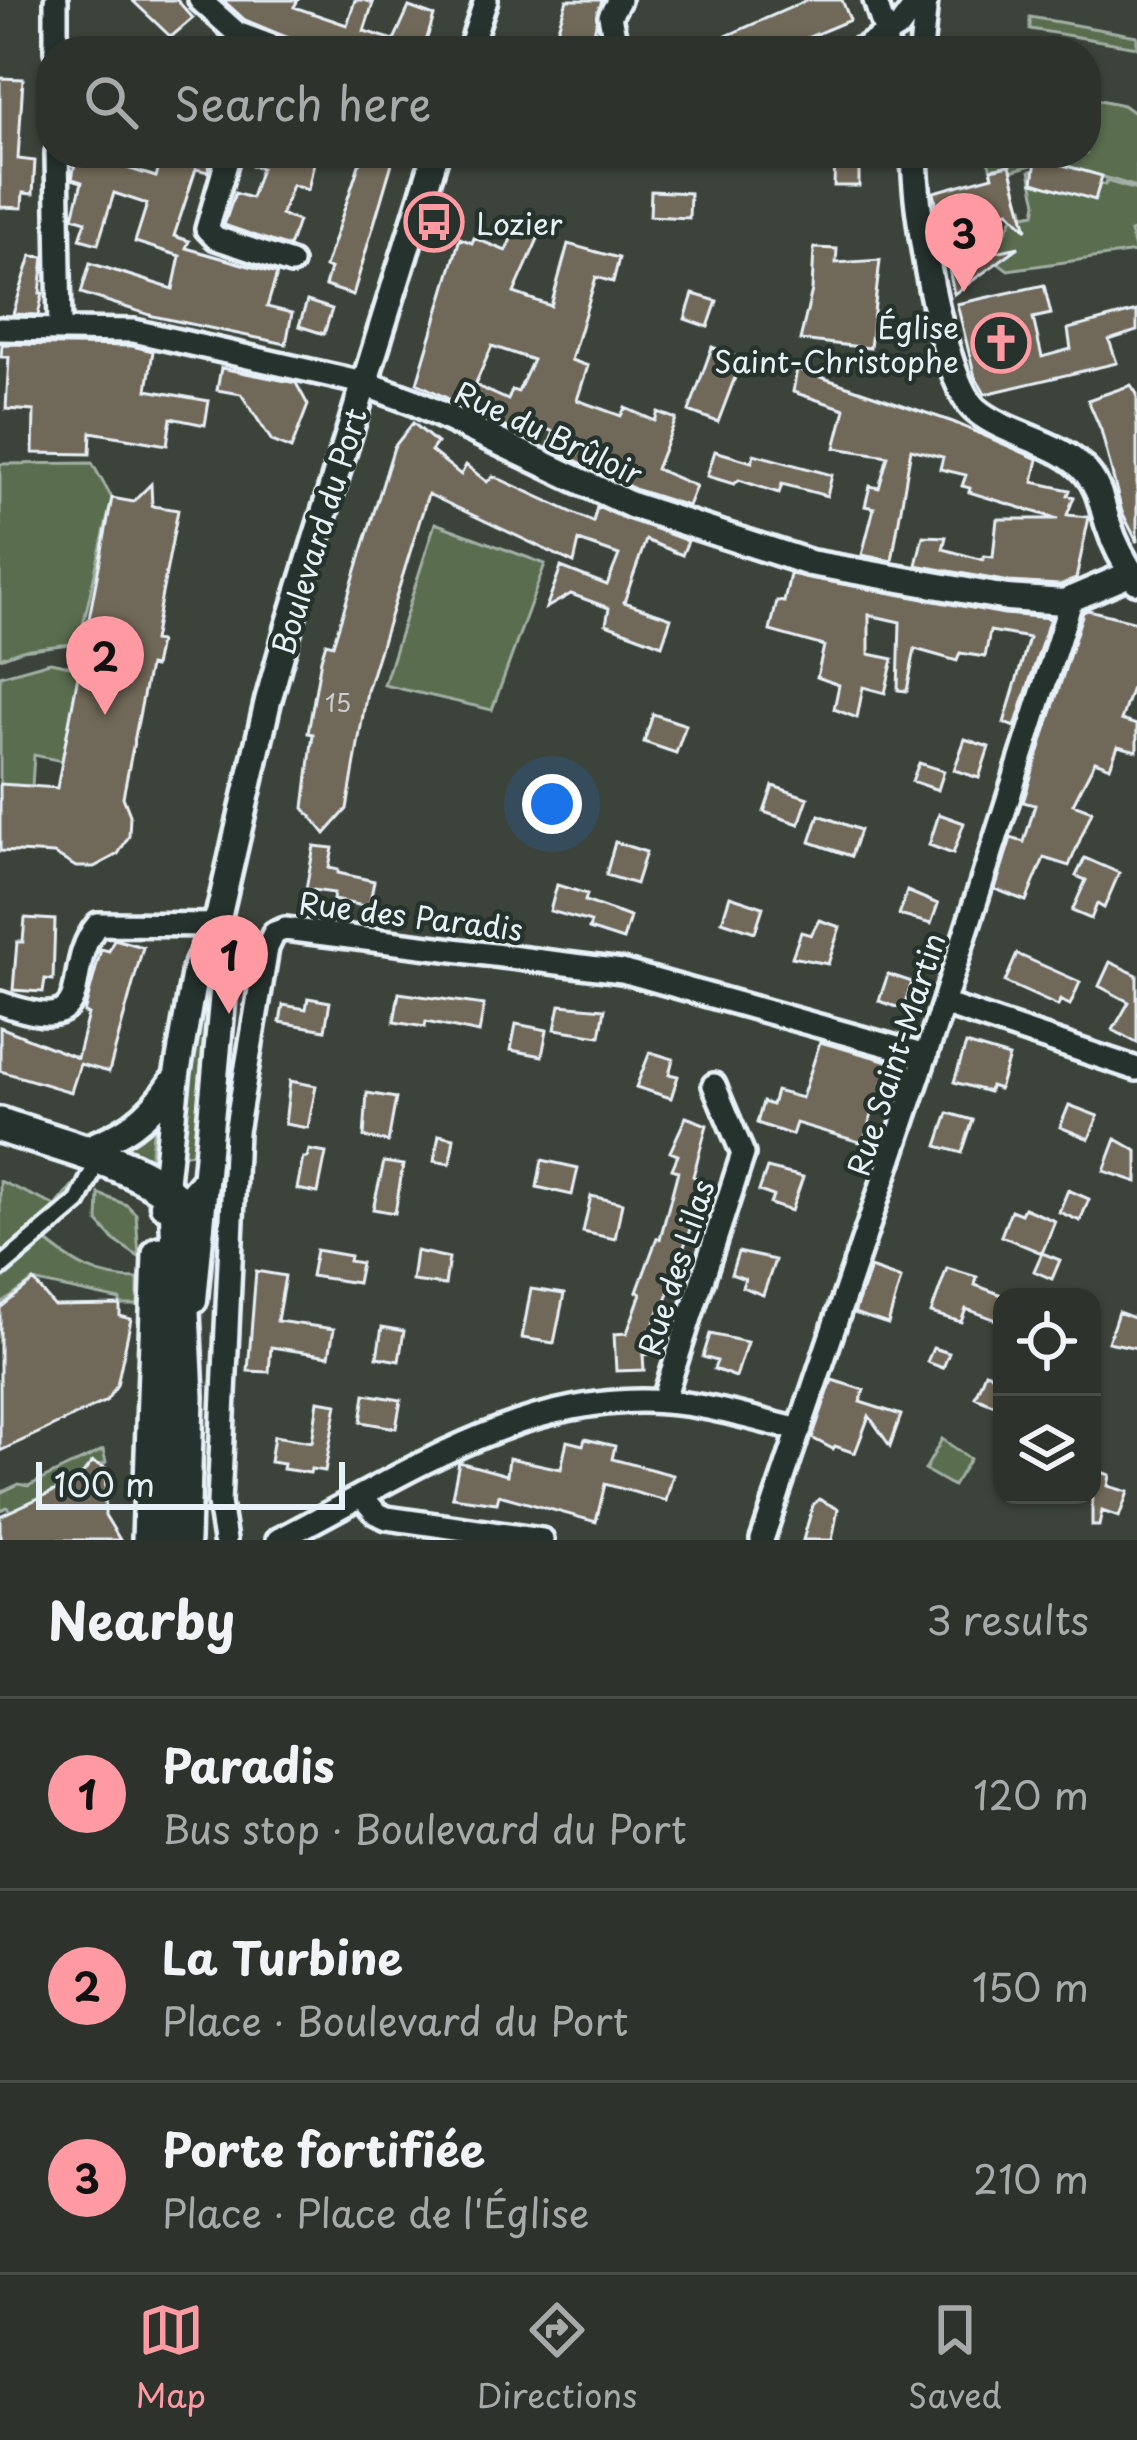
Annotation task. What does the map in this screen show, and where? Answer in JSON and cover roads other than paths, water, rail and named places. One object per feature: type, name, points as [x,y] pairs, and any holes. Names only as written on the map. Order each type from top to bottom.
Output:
[{"type":"main road","points":[[0,1125],[89,1175]]},
{"type":"main road","points":[[0,1140],[168,1199]]},
{"type":"main road","name":"Boulevard du Port","points":[[168,1199],[186,1397],[182,1540]]},
{"type":"main road","name":"Boulevard du Port","points":[[150,1540],[168,1199]]},
{"type":"street","points":[[56,0],[56,36]]},
{"type":"street","points":[[200,0],[244,36]]},
{"type":"street","points":[[474,36],[486,0]]},
{"type":"street","points":[[614,36],[610,16],[619,0]]},
{"type":"street","points":[[875,0],[885,36]]},
{"type":"street","points":[[894,36],[923,0]]},
{"type":"street","points":[[922,36],[923,0]]},
{"type":"street","points":[[57,168],[60,330]]},
{"type":"street","points":[[225,168],[206,229],[216,238],[292,263]]},
{"type":"street","name":"Boulevard du Port","points":[[168,1199],[177,1073],[195,971],[217,921],[268,701],[431,168]]},
{"type":"street","points":[[917,168],[926,259],[965,398],[986,416],[1076,462],[1096,487],[1134,577],[1079,598]]},
{"type":"street","name":"Rue du Brûloir","points":[[0,329],[134,332],[363,383],[412,400],[631,505],[778,554],[1006,598],[1079,598]]},
{"type":"street","name":"Rue Saint-Martin","points":[[762,1540],[1079,598]]},
{"type":"street","points":[[0,1003],[41,1017],[63,1009],[75,990],[90,934],[98,924],[217,921]]},
{"type":"street","name":"Boulevard du Port","points":[[186,1397],[224,976],[217,921]]},
{"type":"street","name":"Rue des Paradis","points":[[225,1540],[219,1503],[236,1132],[269,940],[279,930],[622,971],[926,1056]]},
{"type":"street","points":[[944,1004],[1137,1069]]},
{"type":"street","points":[[0,1268],[78,1202],[89,1175],[118,1137],[139,1124],[177,1073]]},
{"type":"street","name":"Rue des Lilas","points":[[663,1402],[743,1154],[714,1085]]},
{"type":"street","points":[[168,1199],[187,1200],[205,1179]]},
{"type":"street","name":"Rue des Lilas","points":[[278,1540],[438,1455],[532,1419],[598,1403],[663,1402],[800,1430]]},
{"type":"street","points":[[362,1496],[387,1518],[542,1540]]},
{"type":"place","name":"Lozier","points":[[434,222]]},
{"type":"place","name":"Porte fortifiée","points":[[964,292]]},
{"type":"place","name":"Église Saint-Christophe","points":[[1001,343]]},
{"type":"place","name":"La Turbine","points":[[105,715]]},
{"type":"place","name":"Paradis","points":[[229,1014]]}]
